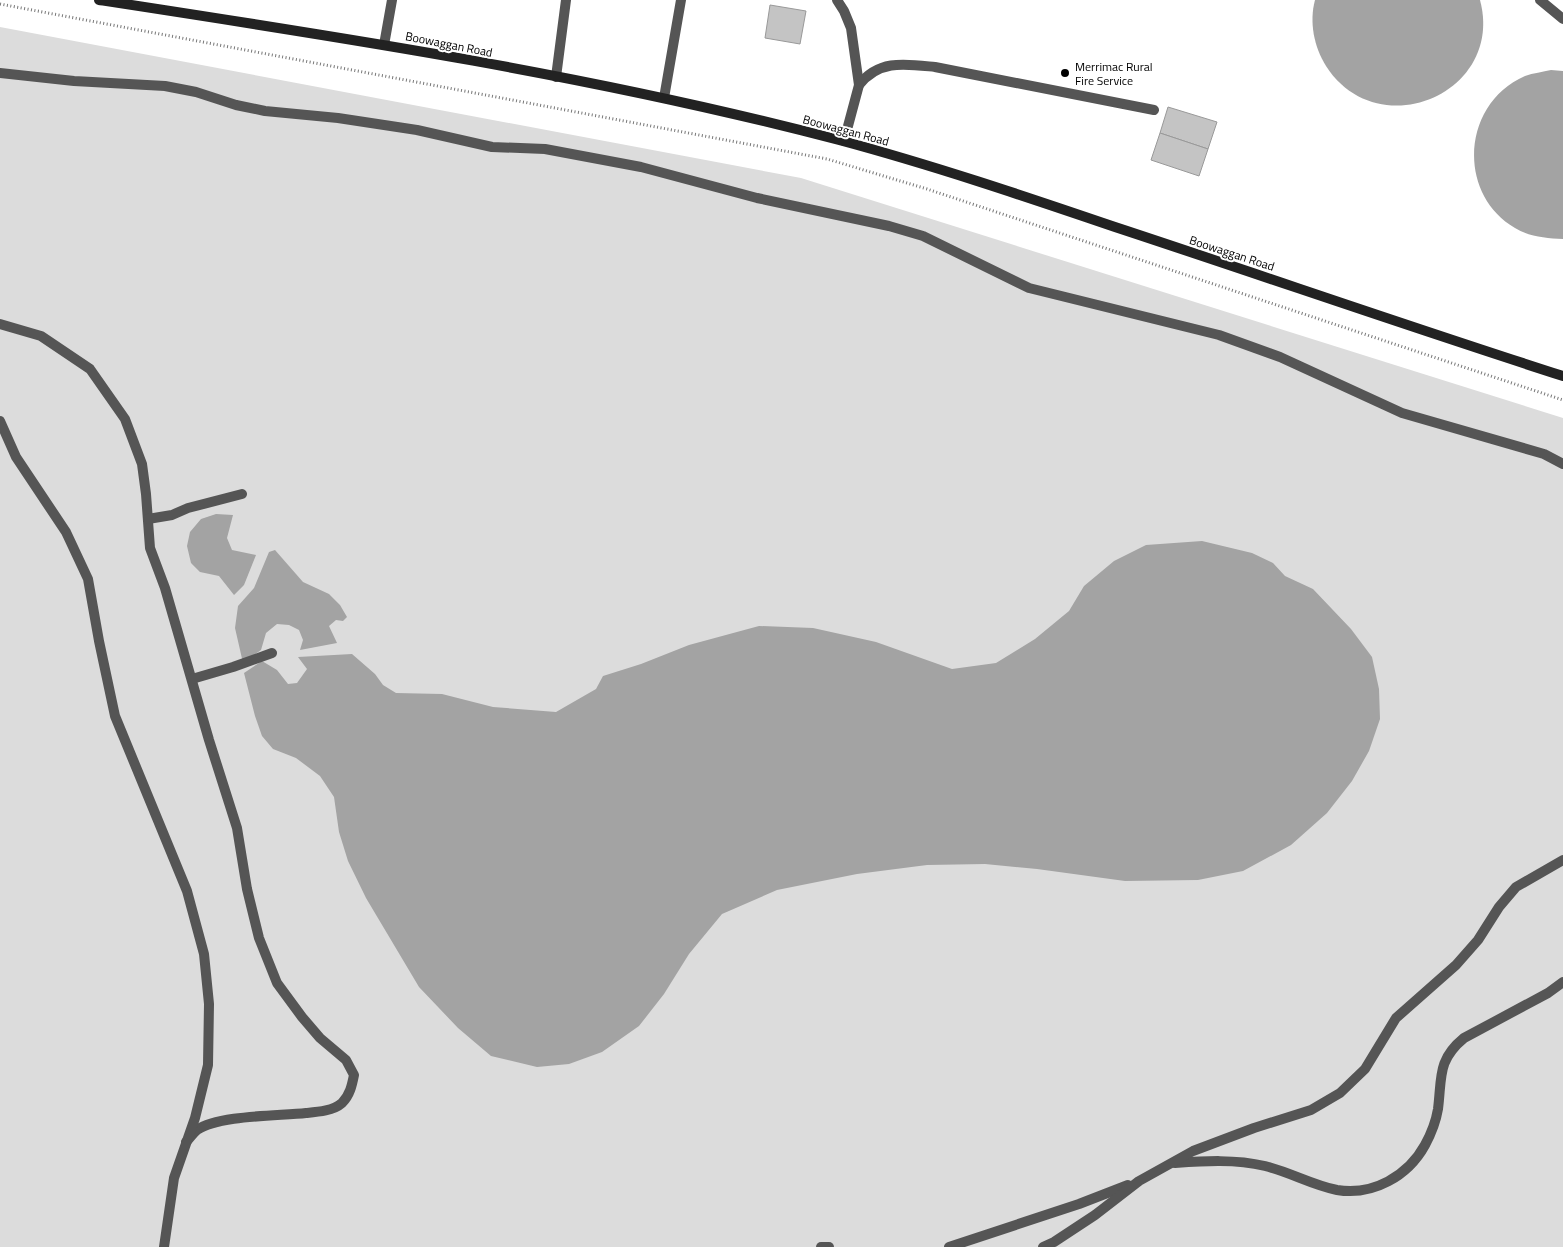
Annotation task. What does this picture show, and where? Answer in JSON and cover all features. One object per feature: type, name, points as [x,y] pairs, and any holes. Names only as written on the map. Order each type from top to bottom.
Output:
[{"type":"main road","name":"Boowaggan Road","points":[[99,0],[384,45],[556,77],[664,98],[844,141],[1058,208],[1563,376]]},
{"type":"lane","points":[[384,45],[392,0]]},
{"type":"lane","points":[[556,77],[566,0]]},
{"type":"lane","points":[[664,98],[682,0]]},
{"type":"lane","points":[[837,0],[851,28],[859,85],[844,141]]},
{"type":"lane","points":[[1540,0],[1563,19]]},
{"type":"lane","points":[[859,85],[865,78],[884,67],[899,64],[935,67],[1154,110]]},
{"type":"lane","points":[[0,73],[74,81],[165,86],[196,92],[236,105],[265,111],[338,118],[417,130],[492,147],[545,149],[641,167],[757,198],[888,226],[923,236],[1029,288],[1219,336],[1280,357],[1402,413],[1544,454],[1563,464]]},
{"type":"lane","points":[[0,324],[41,336],[90,369],[126,419],[142,464],[150,548],[165,588],[237,828],[247,889],[259,938],[277,983],[320,1038],[346,1060],[354,1075],[350,1091],[342,1103],[329,1110],[218,1122],[197,1130],[186,1142]]},
{"type":"lane","points":[[0,422],[16,457],[66,532],[88,579],[115,716],[187,891],[204,954],[209,1004],[208,1065],[174,1178],[164,1247]]},
{"type":"lane","points":[[148,519],[172,515],[188,508],[242,494]]},
{"type":"lane","points":[[192,679],[233,667],[272,652]]},
{"type":"lane","points":[[1043,1247],[1054,1242],[1095,1215],[1139,1181],[1193,1151],[1254,1128],[1311,1110],[1340,1093],[1365,1069],[1396,1018],[1456,965],[1478,940],[1499,907],[1516,886],[1563,860]]},
{"type":"lane","points":[[1171,1163],[1235,1161],[1291,1173],[1338,1190],[1364,1190],[1382,1185],[1402,1173],[1419,1157],[1430,1137],[1438,1111],[1443,1065],[1454,1046],[1464,1038],[1548,993],[1563,982]]},
{"type":"lane","points":[[202,1088],[202,1115],[207,1120],[218,1122]]},
{"type":"lane","points":[[949,1247],[1078,1204],[1139,1181]]},
{"type":"lane","points":[[820,1247],[829,1247]]},
{"type":"path","points":[[0,4],[827,159],[927,189],[1563,400]]},
{"type":"shaded area","points":[[1315,0],[1480,0],[1483,33],[1474,61],[1456,83],[1432,98],[1404,105],[1376,103],[1349,90],[1326,66],[1318,51],[1314,34],[1312,17]]},
{"type":"shaded area","points":[[0,27],[801,178],[1563,418],[1563,1247],[0,1247]]},
{"type":"shaded area","points":[[1551,70],[1563,71],[1563,239],[1532,235],[1521,231],[1496,213],[1483,194],[1476,172],[1474,149],[1479,127],[1489,106],[1504,89],[1525,76]]},
{"type":"shaded area","points":[[216,514],[233,515],[227,538],[232,550],[256,555],[244,585],[234,595],[219,576],[200,572],[191,563],[187,546],[190,532],[201,519]]},
{"type":"shaded area","points":[[1202,541],[1252,553],[1273,563],[1285,576],[1313,589],[1351,629],[1372,657],[1379,689],[1380,719],[1369,751],[1352,781],[1327,813],[1291,845],[1243,871],[1198,880],[1125,881],[985,864],[927,865],[857,874],[777,890],[722,914],[689,954],[664,994],[639,1026],[602,1052],[569,1064],[537,1067],[491,1056],[458,1028],[419,987],[366,898],[348,861],[339,832],[334,797],[320,776],[296,758],[273,749],[262,736],[244,673],[262,661],[277,670],[288,684],[297,683],[307,669],[298,657],[352,654],[375,674],[383,685],[396,693],[442,694],[493,707],[556,712],[596,689],[603,676],[641,664],[689,645],[759,626],[813,628],[876,642],[952,669],[996,663],[1035,639],[1069,611],[1084,586],[1114,561],[1146,545]]},
{"type":"shaded area","points":[[275,550],[303,582],[329,594],[340,605],[347,617],[343,621],[336,620],[329,626],[337,643],[300,650],[303,640],[299,630],[289,625],[277,624],[266,633],[261,650],[243,663],[235,628],[238,606],[254,588],[269,552]]},
{"type":"building","points":[[770,5],[806,11],[800,44],[765,38]]},
{"type":"building","points":[[1168,107],[1217,122],[1208,149],[1160,133]]},
{"type":"building","points":[[1160,133],[1208,149],[1199,176],[1151,160]]},
{"type":"place","name":"Merrimac Rural Fire Service","points":[[1065,73]]}]
